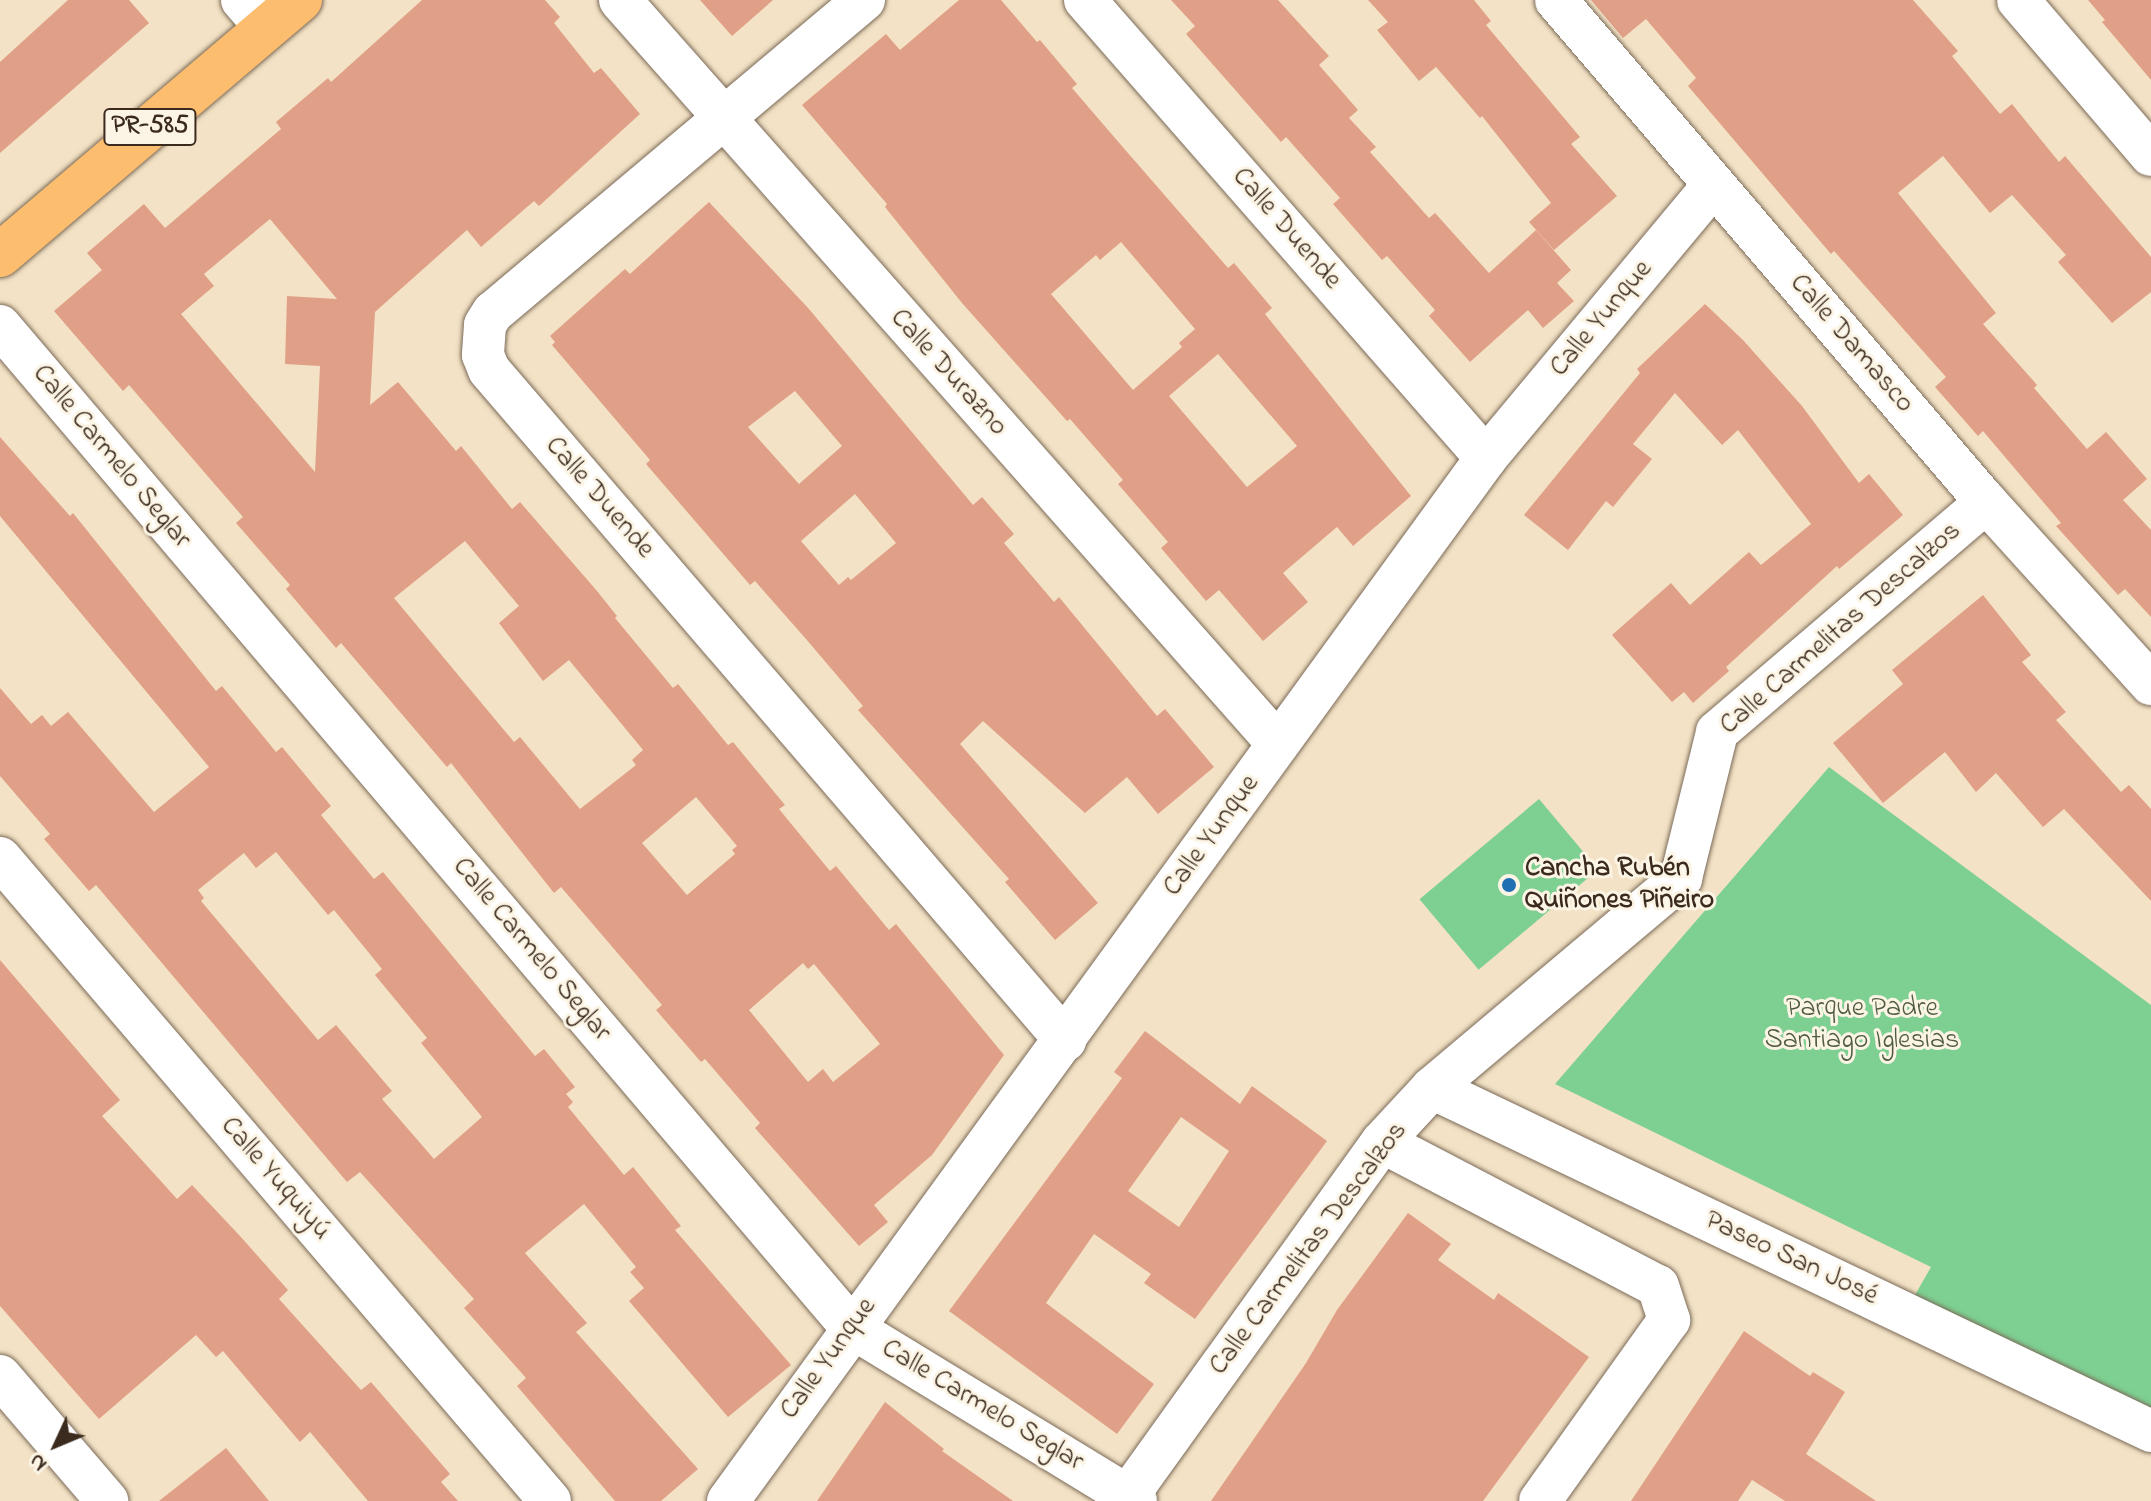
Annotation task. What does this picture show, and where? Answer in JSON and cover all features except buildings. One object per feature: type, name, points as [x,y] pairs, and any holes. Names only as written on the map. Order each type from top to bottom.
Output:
[{"type":"main road","name":"PR-585","points":[[0,255],[254,14],[300,0]]},
{"type":"street","name":"Calle Durazno","points":[[620,0],[1278,744]]},
{"type":"street","name":"Calle Duende","points":[[864,0],[493,312],[485,325],[483,355],[489,370],[1065,1040]]},
{"type":"street","name":"Calle Duende","points":[[1085,0],[1486,458]]},
{"type":"street","name":"Calle Damasco","points":[[1556,0],[1986,502],[2151,684]]},
{"type":"street","points":[[2018,0],[2151,155]]},
{"type":"street","name":"Calle Yunque","points":[[728,1501],[851,1327],[1065,1040],[1486,458],[1714,184]]},
{"type":"street","name":"Calle Carmelo Seglar","points":[[0,326],[851,1327],[1130,1499]]},
{"type":"street","name":"Calle Carmelitas Descalzos","points":[[1130,1499],[1382,1142],[1432,1088],[1681,878],[1717,732],[1986,502]]},
{"type":"street","name":"Calle Yuquiyú","points":[[0,858],[550,1501]]},
{"type":"street","name":"Paseo San José","points":[[1432,1088],[2151,1431]]},
{"type":"street","points":[[1382,1142],[1658,1286],[1669,1320],[1540,1501]]},
{"type":"street","points":[[0,1376],[107,1501]]},
{"type":"green space","name":"Parque Padre Santiago Iglesias","points":[[1829,767],[2151,1005],[2151,1418],[1911,1302],[1931,1267],[1555,1084]]},
{"type":"green space","name":"Cancha Rubén Quiñones Piñeiro","points":[[1539,799],[1598,869],[1479,970],[1419,899]]},
{"type":"place","name":"Cancha Rubén Quiñones Piñeiro","points":[[1509,885]]}]
